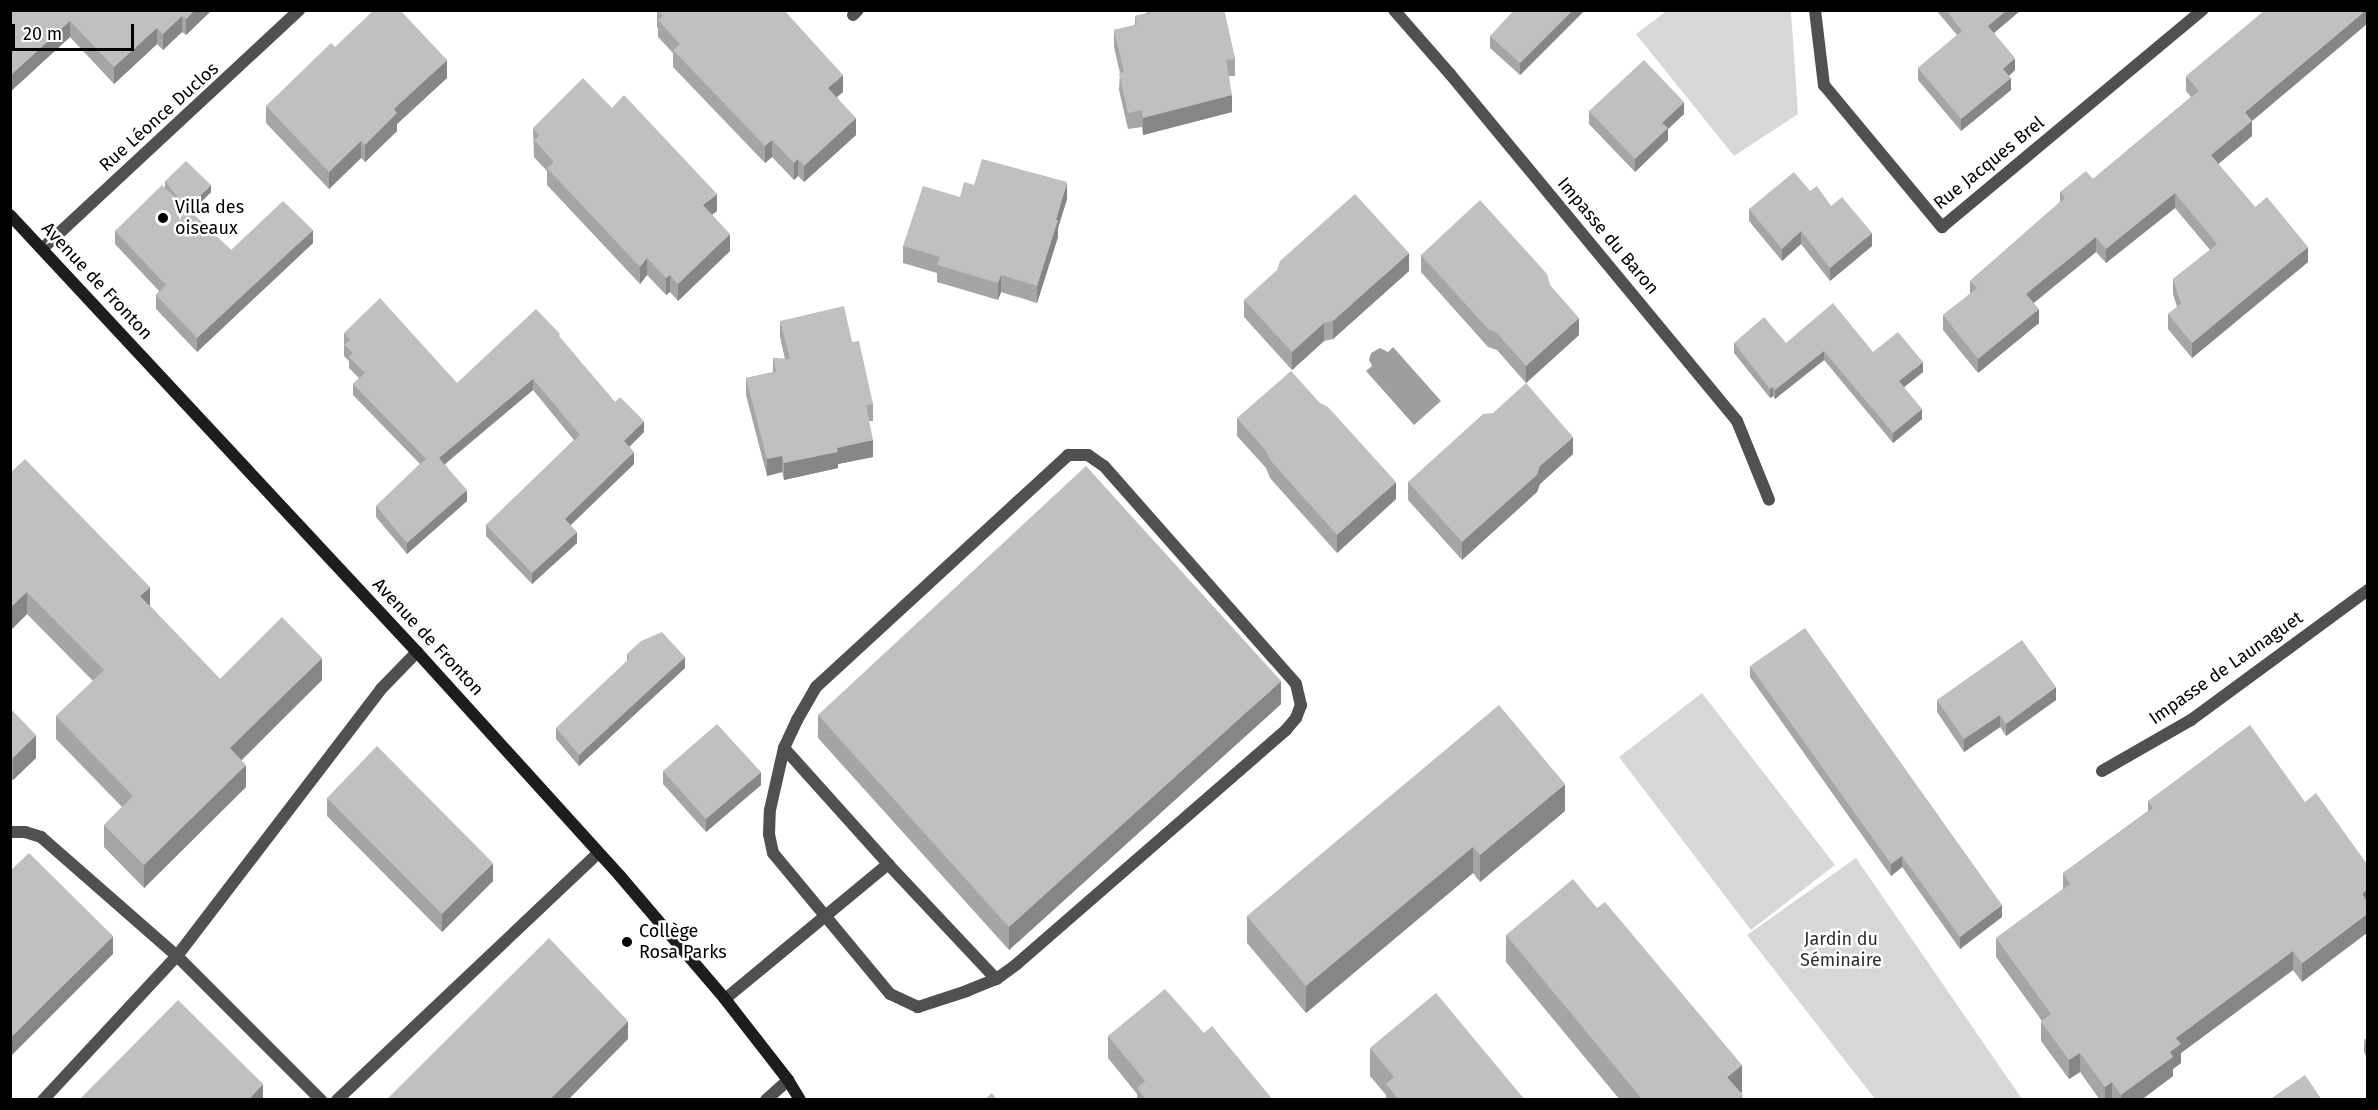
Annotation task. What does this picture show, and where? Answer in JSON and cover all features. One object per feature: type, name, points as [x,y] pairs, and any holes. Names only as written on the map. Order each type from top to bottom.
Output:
[{"type":"street","name":"Rue Léonce Duclos","points":[[42,249],[299,10]]},
{"type":"street","name":"Impasse du Baron","points":[[1394,10],[1450,74],[1737,421],[1769,501]]},
{"type":"street","name":"Rue Jacques Brel","points":[[1815,10],[1824,85],[1942,226],[2202,10]]},
{"type":"street","name":"Avenue de Fronton","points":[[10,216],[417,652],[598,853],[725,999],[788,1080],[800,1100]]},
{"type":"street","points":[[1068,455],[1088,455],[1104,466],[1296,684],[1300,705],[1296,718],[1286,730],[1017,964],[996,979],[918,1007],[890,994],[773,853],[769,834],[770,810],[784,748],[796,720],[816,687],[1068,455]]},
{"type":"street","name":"Impasse de Launaguet","points":[[2102,771],[2191,720],[2367,590]]},
{"type":"street","points":[[43,1100],[177,956],[381,688],[417,652]]},
{"type":"street","points":[[784,748],[888,864],[996,979]]},
{"type":"street","points":[[10,832],[25,832],[40,837],[177,956],[321,1100]]},
{"type":"street","points":[[337,1100],[598,853]]},
{"type":"street","points":[[725,999],[888,864]]},
{"type":"street","points":[[766,1100],[788,1080]]},
{"type":"green space","points":[[1668,10],[1791,11],[1798,114],[1734,156],[1636,34]]},
{"type":"green space","points":[[1702,693],[1835,865],[1751,930],[1619,757]]},
{"type":"green space","name":"Jardin du Séminaire","points":[[1856,858],[2022,1099],[1875,1099],[1747,935]]},
{"type":"shaded area","points":[[1393,347],[1441,401],[1414,425],[1366,371],[1372,366],[1369,360],[1371,353],[1380,348],[1388,352]]},
{"type":"building","points":[[10,10],[195,10],[186,19],[182,16],[163,34],[157,28],[114,67],[70,21],[10,76]]},
{"type":"building","points":[[374,10],[400,10],[447,60],[394,109],[397,113],[365,145],[361,141],[329,172],[266,106],[331,43],[335,47]]},
{"type":"building","points":[[657,10],[784,10],[843,75],[828,88],[856,118],[804,166],[798,159],[794,163],[772,140],[765,146],[673,50],[680,44],[658,20],[663,16]]},
{"type":"building","points":[[1150,10],[1224,10],[1235,59],[1226,60],[1232,95],[1143,118],[1142,110],[1128,113],[1119,73],[1124,72],[1114,30],[1137,25],[1135,16],[1150,13]]},
{"type":"building","points":[[1514,10],[1573,10],[1520,63],[1490,36]]},
{"type":"building","points":[[1946,10],[2007,10],[1988,26],[2015,58],[2003,69],[2011,78],[1961,119],[1918,68],[1962,31]]},
{"type":"building","points":[[2265,10],[2366,10],[2245,112],[2252,121],[2211,155],[2255,207],[2267,197],[2308,247],[2192,343],[2168,314],[2181,304],[2173,279],[2217,244],[2175,193],[2106,249],[2096,237],[2026,294],[2039,309],[1978,359],[1943,315],[1977,288],[1970,281],[2065,198],[2060,192],[2086,171],[2093,179],[2199,91],[2186,76]]},
{"type":"building","points":[[1644,60],[1684,102],[1662,123],[1668,128],[1635,159],[1589,111]]},
{"type":"building","points":[[583,78],[612,108],[624,95],[717,194],[703,205],[730,234],[678,284],[670,275],[666,278],[647,258],[640,267],[547,168],[554,162],[534,140],[539,136],[533,128]]},
{"type":"building","points":[[982,159],[1067,182],[1056,220],[1058,220],[1037,286],[1001,275],[998,283],[937,265],[940,257],[903,246],[923,186],[960,197],[964,182],[974,185]]},
{"type":"building","points":[[186,161],[211,185],[187,209],[165,181]]},
{"type":"building","points":[[1794,172],[1810,191],[1817,186],[1831,206],[1842,197],[1872,233],[1830,268],[1801,231],[1782,249],[1749,209]]},
{"type":"building","points":[[162,185],[231,250],[283,201],[313,230],[197,338],[156,295],[166,285],[115,231]]},
{"type":"building","points":[[1355,194],[1409,253],[1333,321],[1324,323],[1292,352],[1244,300],[1277,270],[1280,261]]},
{"type":"building","points":[[1480,200],[1547,274],[1550,285],[1579,318],[1526,366],[1497,333],[1488,329],[1421,255]]},
{"type":"building","points":[[380,298],[457,383],[536,309],[560,334],[559,336],[615,402],[620,397],[644,421],[624,441],[634,452],[565,519],[577,532],[532,573],[486,525],[580,435],[533,379],[439,458],[467,490],[407,543],[376,506],[426,459],[353,384],[365,373],[349,357],[353,353],[344,345],[350,340],[344,333]]},
{"type":"building","points":[[1833,303],[1873,352],[1898,332],[1923,362],[1899,381],[1922,409],[1893,433],[1824,351],[1775,390],[1773,387],[1770,389],[1734,343],[1764,317],[1786,343]]},
{"type":"building","points":[[844,306],[852,342],[859,341],[873,404],[866,405],[873,440],[837,448],[838,452],[784,463],[782,456],[767,459],[746,378],[776,372],[773,358],[790,359],[780,321]]},
{"type":"building","points":[[1291,371],[1320,403],[1328,407],[1396,482],[1337,535],[1270,460],[1266,451],[1237,418]]},
{"type":"building","points":[[1526,383],[1573,437],[1540,466],[1537,475],[1462,542],[1408,482],[1483,414],[1493,413]]},
{"type":"building","points":[[25,459],[150,587],[140,596],[220,679],[282,617],[322,658],[230,748],[246,765],[144,865],[104,825],[133,796],[56,716],[104,670],[27,592],[10,608],[10,473]]},
{"type":"building","points":[[1086,466],[1281,681],[1009,927],[818,715]]},
{"type":"building","points":[[1805,628],[2002,905],[1960,937],[1902,856],[1891,864],[1750,666]]},
{"type":"building","points":[[662,632],[685,657],[579,755],[556,728],[629,659],[627,654],[641,641]]},
{"type":"building","points":[[2022,640],[2056,687],[2006,724],[2000,715],[1964,739],[1937,700]]},
{"type":"building","points":[[1499,705],[1565,784],[1480,855],[1473,847],[1306,986],[1247,916]]},
{"type":"building","points":[[10,708],[36,735],[13,758],[10,756]]},
{"type":"building","points":[[717,724],[761,772],[706,819],[663,771]]},
{"type":"building","points":[[2250,725],[2305,802],[2316,793],[2367,864],[2367,889],[2362,894],[2367,901],[2367,914],[2302,963],[2293,951],[2176,1038],[2181,1044],[2170,1052],[2173,1057],[2121,1095],[2112,1082],[2105,1087],[2080,1053],[2069,1060],[2041,1022],[2051,1014],[1996,938],[2070,884],[2063,873],[2153,808],[2148,801]]},
{"type":"building","points":[[377,746],[493,863],[442,914],[327,798]]},
{"type":"building","points":[[29,853],[113,936],[10,1038],[10,871]]},
{"type":"building","points":[[1573,879],[1597,908],[1605,902],[1742,1065],[1727,1077],[1743,1095],[1737,1100],[1643,1100],[1506,935]]},
{"type":"building","points":[[549,938],[628,1021],[549,1100],[386,1100]]},
{"type":"building","points":[[1165,989],[1204,1033],[1212,1026],[1273,1100],[1147,1100],[1137,1088],[1145,1081],[1108,1036]]},
{"type":"building","points":[[1436,993],[1525,1100],[1399,1100],[1386,1084],[1394,1077],[1370,1048]]},
{"type":"building","points":[[178,1000],[263,1084],[248,1100],[79,1100]]},
{"type":"building","points":[[2305,1075],[2322,1100],[2269,1100]]},
{"type":"building","points":[[992,1093],[997,1100],[984,1100]]},
{"type":"place","name":"Villa des oiseaux","points":[[163,218]]},
{"type":"place","name":"Collège Rosa Parks","points":[[627,942]]}]
